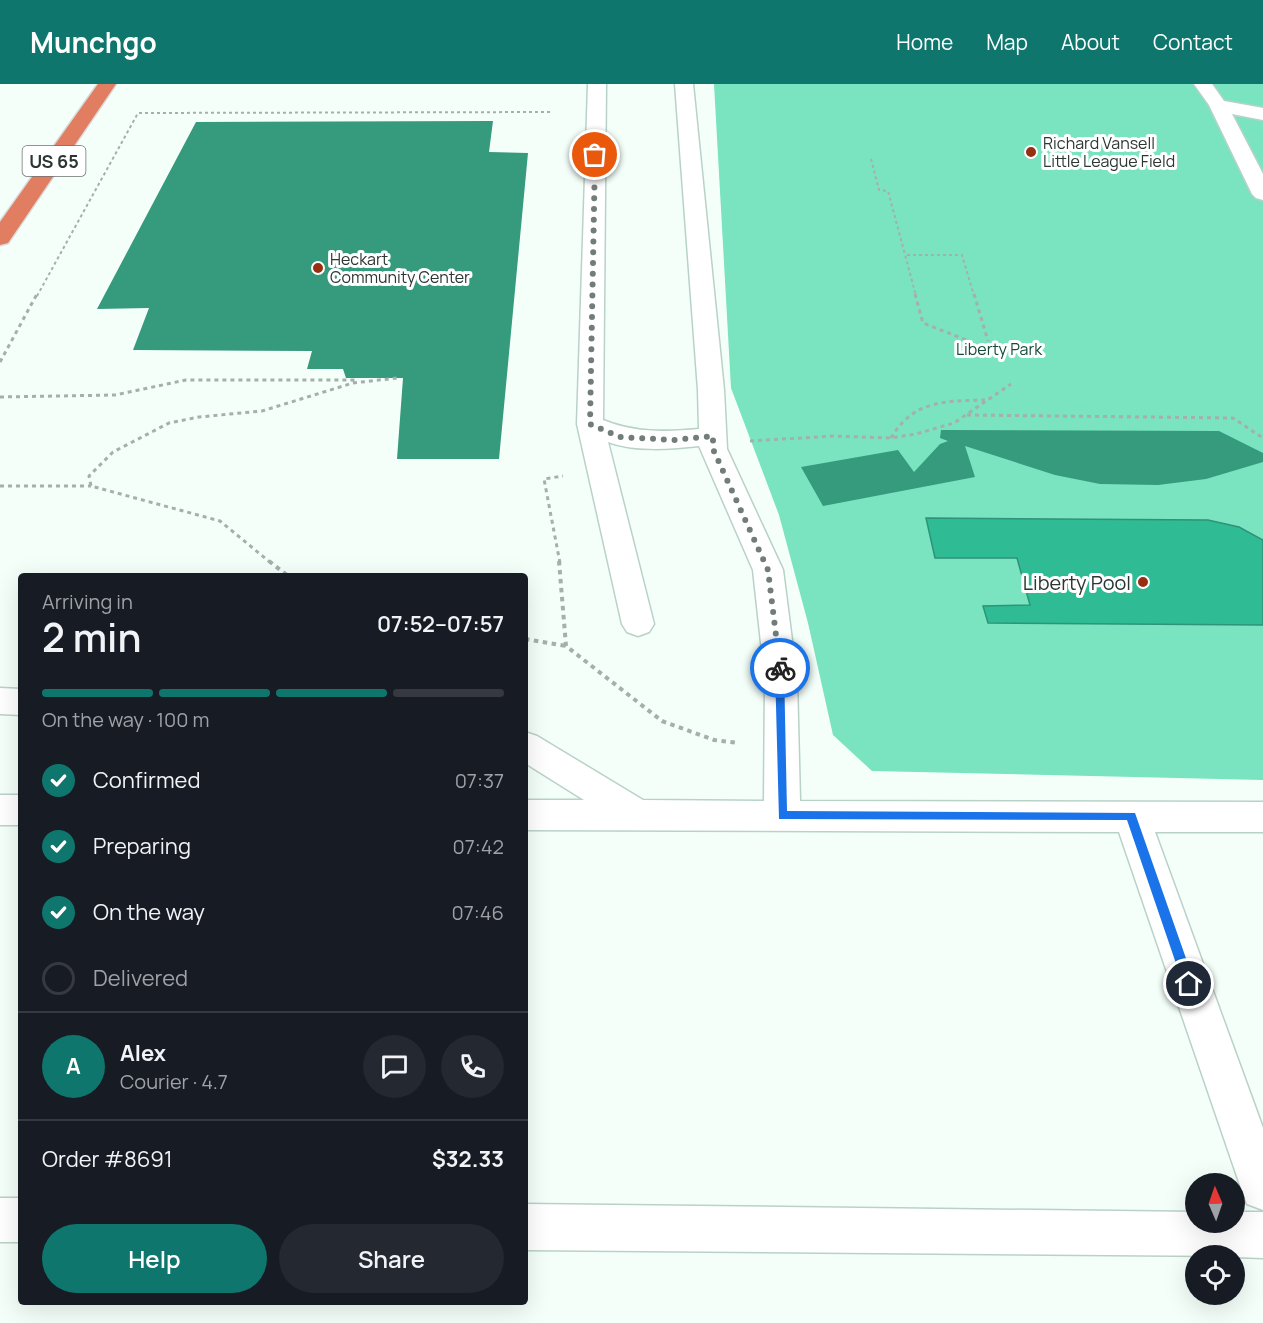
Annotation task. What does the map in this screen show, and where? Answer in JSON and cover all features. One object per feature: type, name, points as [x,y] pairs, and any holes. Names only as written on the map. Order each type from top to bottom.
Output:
[{"type":"highway","name":"US 65","points":[[0,238],[107,84]]},
{"type":"street","points":[[597,84],[590,424],[638,624]]},
{"type":"street","points":[[684,84],[701,267],[713,449],[768,570],[781,679],[782,816]]},
{"type":"street","points":[[1203,84],[1218,105],[1263,192]]},
{"type":"street","points":[[1218,105],[1263,114]]},
{"type":"street","points":[[590,424],[620,437],[674,440],[713,436]]},
{"type":"street","points":[[0,701],[18,702]]},
{"type":"street","points":[[528,748],[639,816]]},
{"type":"street","points":[[0,810],[18,810]]},
{"type":"street","points":[[528,815],[1263,817]]},
{"type":"street","points":[[1131,816],[1263,1188]]},
{"type":"street","points":[[0,1220],[18,1220]]},
{"type":"street","points":[[528,1227],[1263,1235]]},
{"type":"path","points":[[0,362],[138,113],[552,112]]},
{"type":"path","points":[[871,159],[879,190],[888,191],[907,255],[923,323],[969,341]]},
{"type":"path","points":[[907,255],[962,255],[988,341]]},
{"type":"path","points":[[91,486],[89,476],[113,452],[169,423],[199,417],[262,411],[353,383],[397,378]]},
{"type":"path","points":[[0,397],[116,395],[186,380],[375,380]]},
{"type":"path","points":[[751,441],[834,436],[890,438],[916,434],[954,423],[1011,384]]},
{"type":"path","points":[[890,438],[897,423],[918,409],[948,402],[987,400]]},
{"type":"path","points":[[965,415],[1233,418],[1263,438]]},
{"type":"path","points":[[0,486],[91,486],[220,521],[284,573]]},
{"type":"path","points":[[528,640],[566,646]]},
{"type":"green space","name":"Liberty Park","points":[[714,84],[1263,84],[1263,780],[872,771],[833,735],[808,623],[779,515],[731,388]]},
{"type":"shaded area","name":"Liberty Pool","points":[[926,518],[1208,520],[1239,527],[1263,540],[1263,625],[988,623],[983,606],[1030,605],[1017,558],[935,558]]},
{"type":"building","name":"Heckart Community Center","points":[[493,121],[489,152],[528,153],[499,459],[397,459],[403,378],[346,378],[343,369],[307,369],[312,351],[133,350],[149,308],[97,309],[196,122]]},
{"type":"building","points":[[941,430],[1219,431],[1263,453],[1263,462],[1206,479],[1158,485],[1100,484],[1055,475],[965,446],[975,477],[823,506],[801,467],[898,450],[914,472],[940,444],[948,441],[940,438]]},
{"type":"way so far","points":[[595,155],[590,424],[620,437],[674,440],[713,436],[713,449],[768,570],[780,668]]},
{"type":"place","name":"Richard Vansell Little League Field","points":[[1031,152]]},
{"type":"place","name":"Heckart Community Center","points":[[318,268]]},
{"type":"place","name":"Liberty Pool","points":[[1143,582]]},
{"type":"route","points":[[780,668],[782,816],[1131,816],[1189,984]]}]
